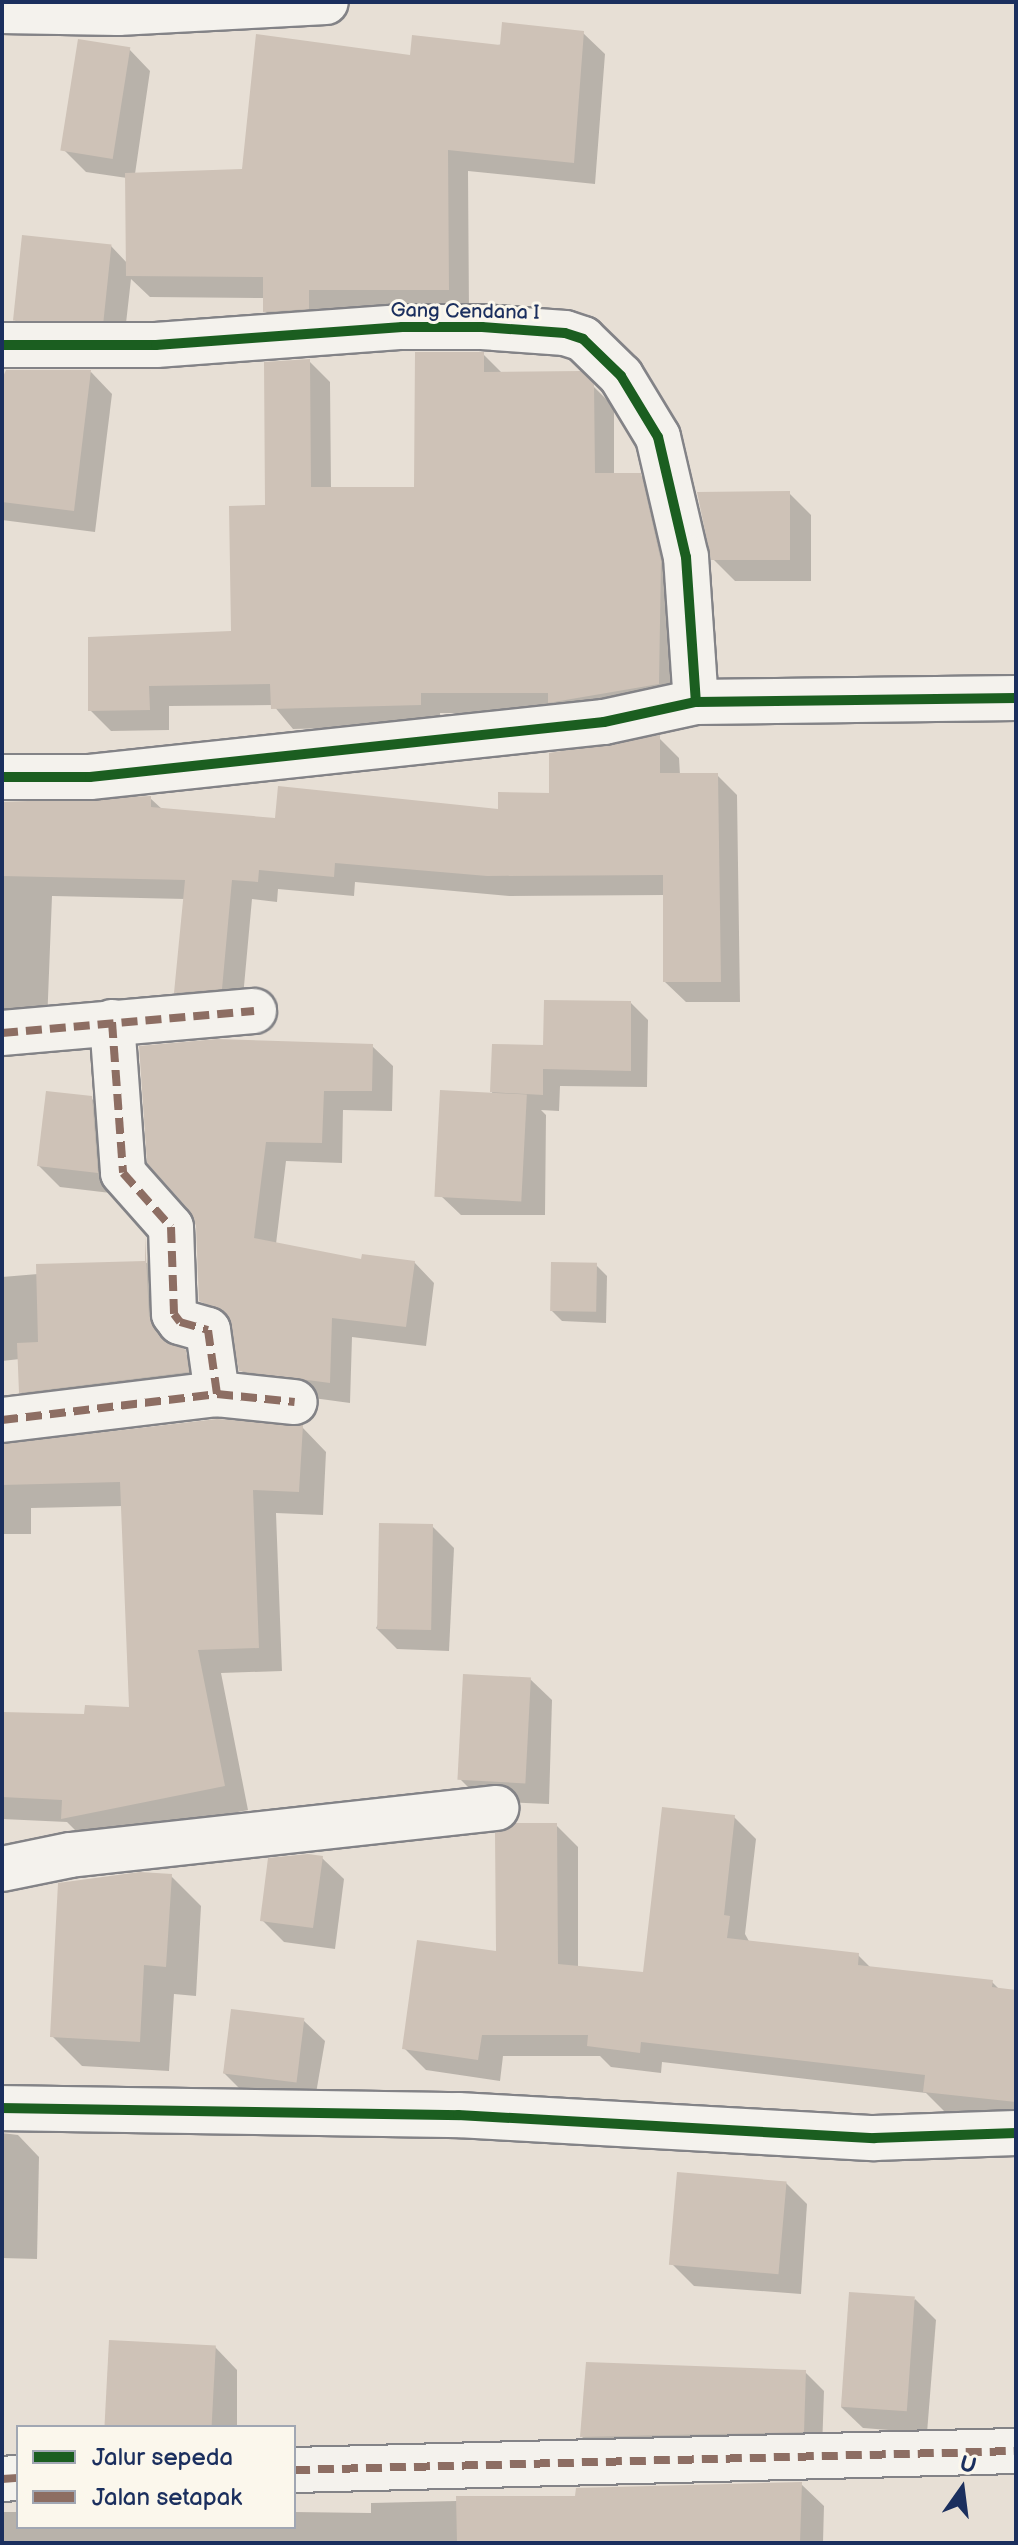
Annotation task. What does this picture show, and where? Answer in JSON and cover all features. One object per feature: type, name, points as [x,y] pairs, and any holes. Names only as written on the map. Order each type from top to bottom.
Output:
[{"type":"street","points":[[2,11],[118,13],[326,2]]},
{"type":"street","name":"Gang Cendana I","points":[[2,345],[140,346],[402,327],[482,327],[565,333],[583,339],[621,376],[658,437],[686,557],[696,702]]},
{"type":"street","points":[[2,777],[90,777],[588,724],[696,702],[1016,698]]},
{"type":"street","points":[[2,1033],[254,1011]]},
{"type":"street","points":[[112,1022],[123,1173],[171,1227],[174,1314],[180,1322],[208,1330],[217,1394]]},
{"type":"street","points":[[2,1420],[217,1394],[295,1402]]},
{"type":"street","points":[[2,1869],[70,1855],[496,1808]]},
{"type":"street","points":[[2,2108],[458,2115],[874,2138],[1016,2133]]},
{"type":"street","points":[[296,2470],[1016,2451]]},
{"type":"building","points":[[502,22],[584,31],[574,163],[448,150],[449,290],[309,290],[309,309],[263,312],[263,277],[126,276],[125,173],[242,169],[256,34],[410,55],[412,35],[500,45]]},
{"type":"building","points":[[78,39],[130,47],[113,159],[60,151]]},
{"type":"building","points":[[22,235],[112,244],[103,330],[13,321]]},
{"type":"building","points":[[415,352],[484,352],[484,372],[581,371],[594,384],[595,473],[641,473],[661,561],[659,684],[548,703],[548,693],[421,693],[421,705],[271,709],[270,684],[149,686],[150,710],[88,711],[88,637],[231,631],[229,506],[265,505],[264,362],[310,359],[311,487],[414,487]]},
{"type":"building","points":[[6,370],[91,370],[74,511],[2,502],[2,379]]},
{"type":"building","points":[[790,491],[790,560],[711,560],[697,492]]},
{"type":"building","points":[[660,735],[660,773],[718,773],[721,982],[663,982],[663,875],[487,876],[335,863],[334,877],[259,870],[258,882],[232,880],[222,989],[174,993],[185,880],[2,876],[3,802],[151,796],[151,807],[275,818],[278,786],[498,809],[498,792],[549,793],[549,753]]},
{"type":"building","points":[[544,1000],[631,1001],[631,1071],[543,1069],[543,1095],[490,1092],[492,1044],[543,1045]]},
{"type":"building","points":[[217,1039],[373,1044],[372,1091],[324,1091],[322,1143],[266,1142],[254,1238],[361,1259],[362,1254],[415,1261],[406,1327],[332,1318],[330,1383],[239,1371],[227,1314],[199,1301],[196,1226],[190,1211],[147,1163],[139,1046]]},
{"type":"building","points":[[440,1090],[527,1095],[521,1201],[434,1197]]},
{"type":"building","points":[[46,1091],[92,1096],[98,1173],[37,1166]]},
{"type":"building","points":[[145,1235],[149,1316],[161,1338],[186,1350],[189,1372],[19,1393],[17,1343],[38,1342],[36,1264],[145,1261]]},
{"type":"building","points":[[551,1262],[597,1263],[596,1312],[550,1311]]},
{"type":"building","points":[[217,1419],[303,1425],[299,1492],[253,1490],[259,1648],[198,1650],[225,1786],[61,1819],[62,1800],[2,1797],[2,1712],[84,1714],[85,1705],[129,1707],[120,1482],[2,1485],[2,1444]]},
{"type":"building","points":[[379,1523],[433,1524],[431,1630],[377,1629]]},
{"type":"building","points":[[463,1674],[531,1678],[525,1783],[457,1780]]},
{"type":"building","points":[[662,1807],[735,1815],[724,1915],[730,1916],[727,1938],[859,1953],[858,1965],[993,1980],[992,1987],[1016,1990],[1016,2102],[923,2092],[925,2075],[641,2042],[640,2053],[587,2046],[588,2035],[482,2035],[478,2060],[402,2049],[417,1940],[496,1951],[495,1833],[515,1823],[557,1823],[558,1964],[643,1972]]},
{"type":"building","points":[[308,1854],[323,1856],[313,1928],[260,1921],[268,1858]]},
{"type":"building","points":[[140,1872],[172,1874],[166,1967],[144,1965],[140,2042],[50,2037],[58,1883]]},
{"type":"building","points":[[231,2009],[304,2018],[297,2083],[223,2074]]},
{"type":"building","points":[[677,2172],[787,2182],[778,2274],[669,2265]]},
{"type":"building","points":[[849,2292],[915,2297],[907,2411],[841,2407]]},
{"type":"building","points":[[109,2340],[216,2346],[212,2425],[105,2425]]},
{"type":"building","points":[[586,2362],[806,2370],[804,2432],[580,2437]]},
{"type":"building","points":[[802,2482],[800,2543],[457,2543],[456,2496],[575,2496],[576,2488]]},
{"type":"marked path","points":[[2,1033],[254,1011]]},
{"type":"marked path","points":[[112,1022],[123,1173],[171,1227],[174,1314],[180,1322],[208,1330],[217,1394]]},
{"type":"marked path","points":[[2,1420],[217,1394],[295,1402]]},
{"type":"marked path","points":[[296,2470],[1016,2451]]},
{"type":"marked path","points":[[2,2479],[16,2478]]},
{"type":"cycle path","points":[[2,345],[156,345],[402,327],[482,327],[565,333],[583,339],[621,376],[658,437],[686,557],[696,702]]},
{"type":"cycle path","points":[[2,777],[90,777],[604,722],[696,702],[1016,698]]},
{"type":"cycle path","points":[[2,2108],[458,2115],[874,2138],[1016,2133]]}]
